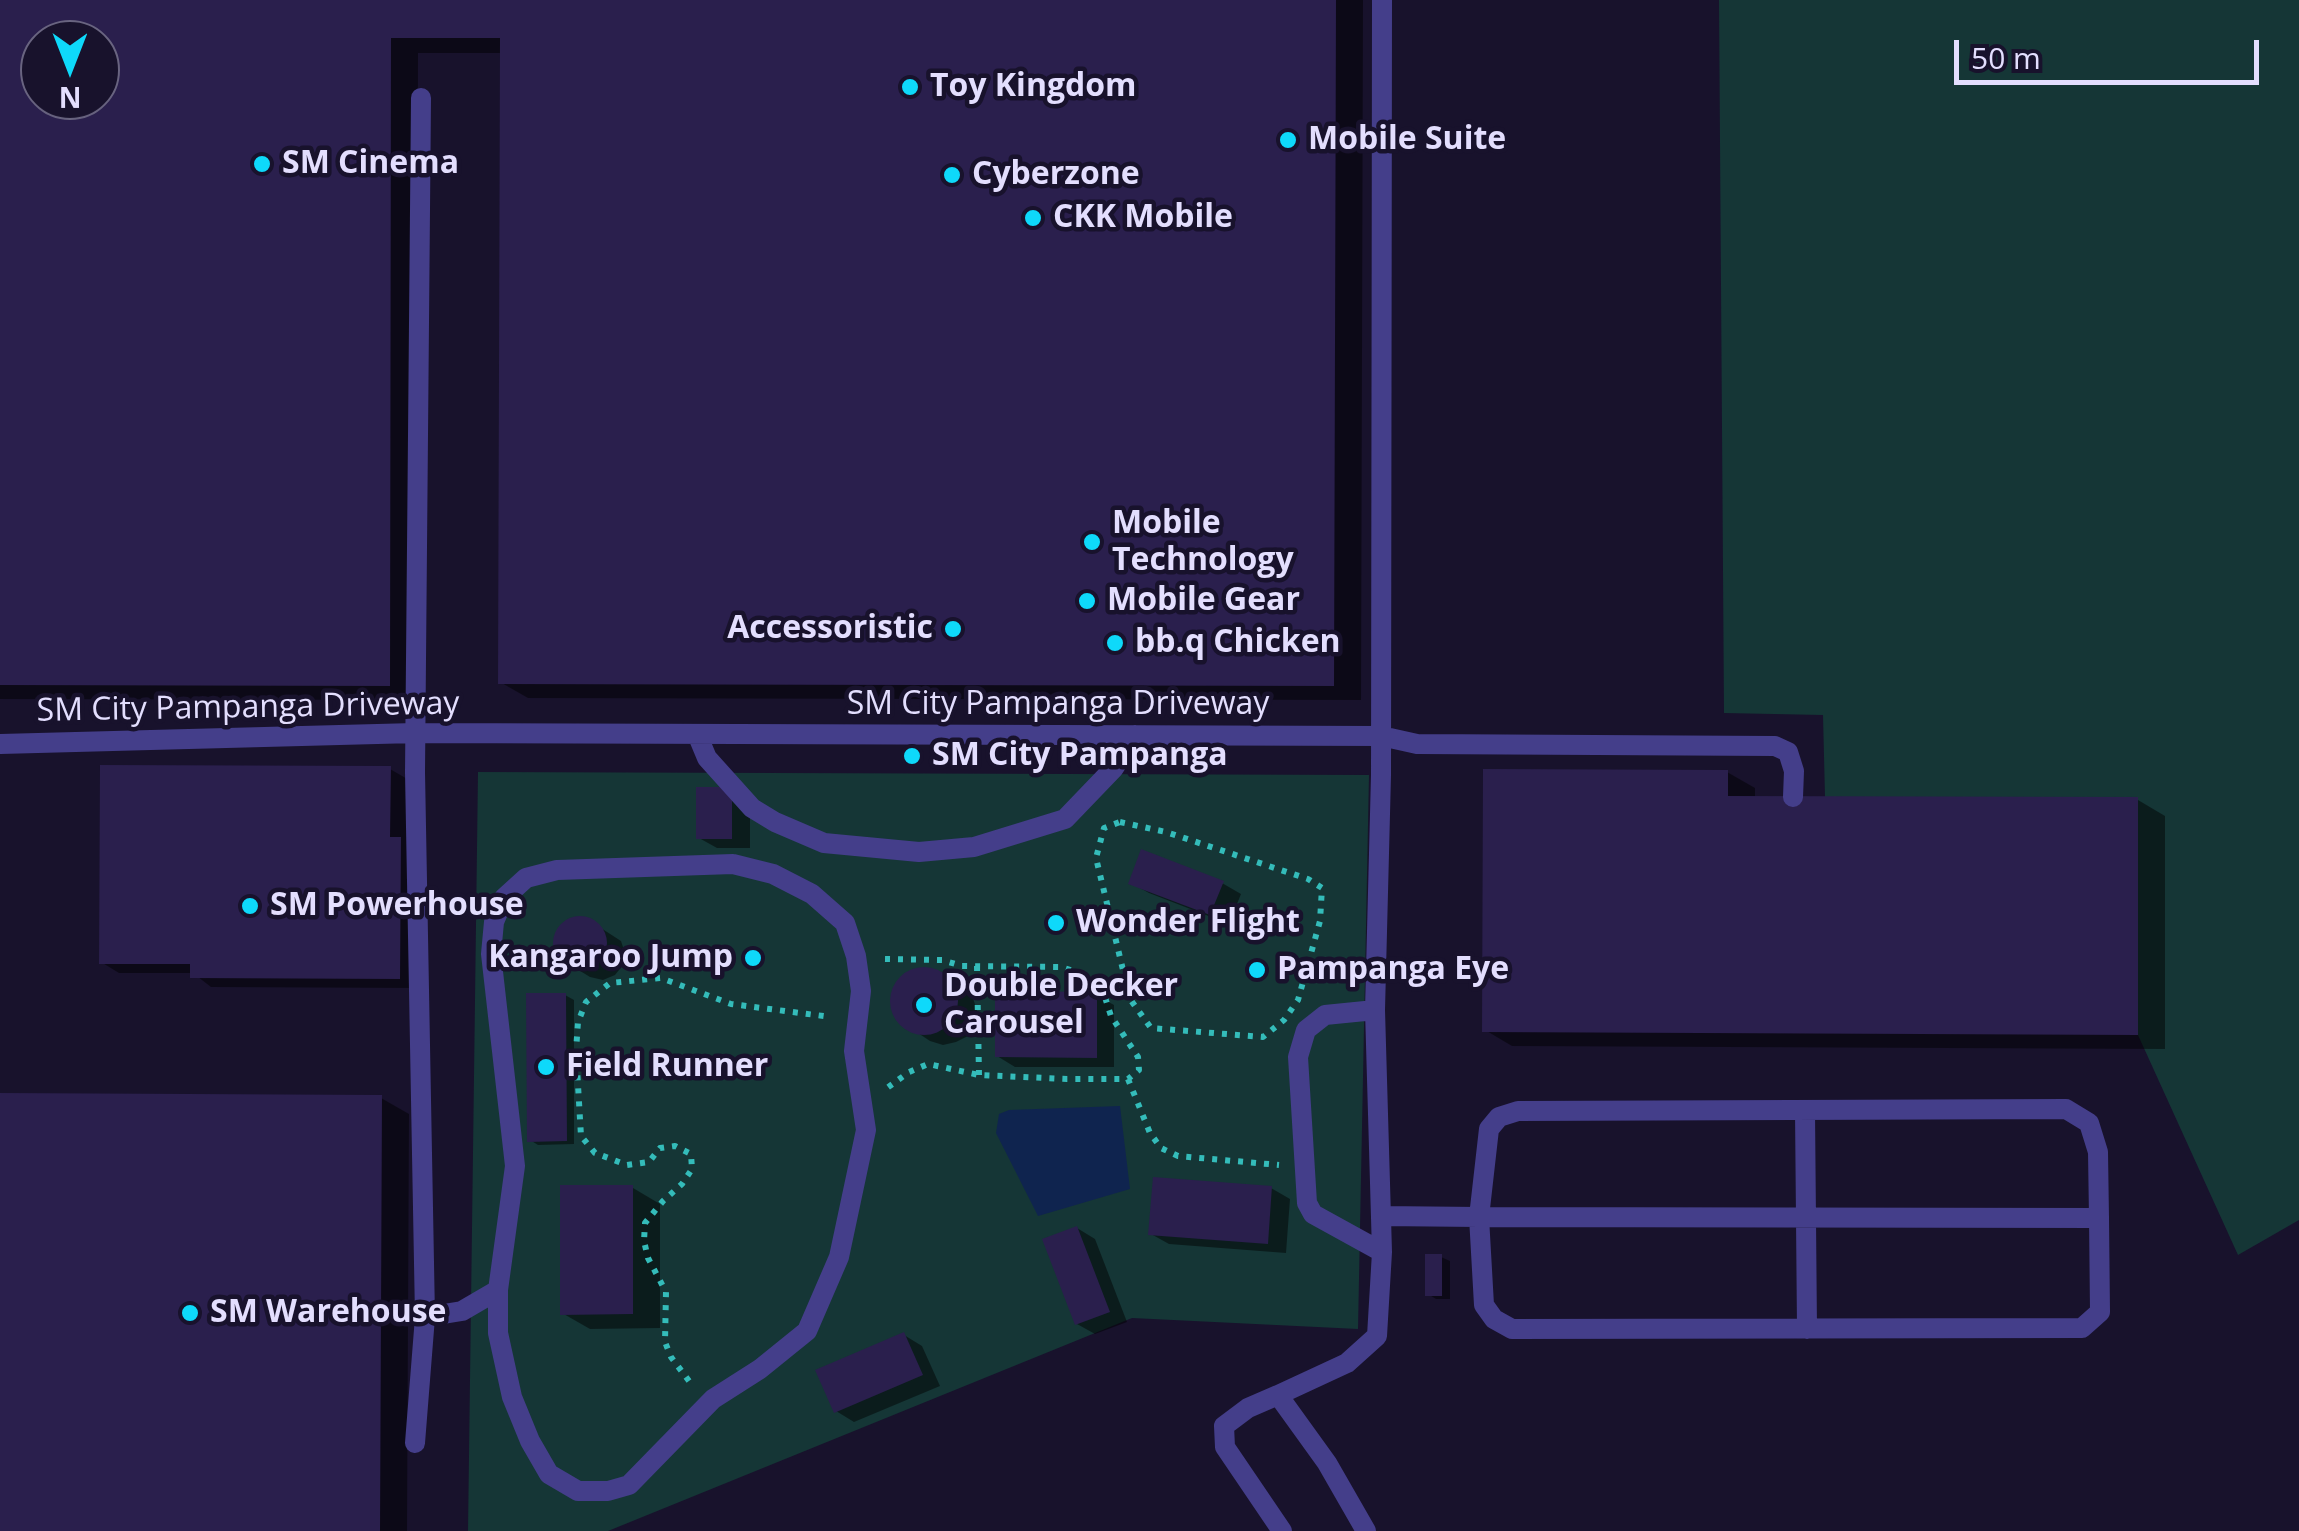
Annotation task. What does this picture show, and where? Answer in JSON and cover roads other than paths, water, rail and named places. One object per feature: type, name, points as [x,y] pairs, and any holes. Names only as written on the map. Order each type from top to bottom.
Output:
[{"type":"lane","points":[[1282,1531],[1225,1447],[1224,1426],[1248,1408],[1347,1363],[1377,1336],[1382,1252],[1376,1010],[1381,736],[1382,0]]},
{"type":"lane","points":[[415,1443],[425,1317],[415,734],[420,98]]},
{"type":"lane","name":"SM City Pampanga Driveway","points":[[0,744],[415,734],[697,734],[1381,736],[1416,744],[1775,746],[1788,752],[1794,770],[1793,797]]},
{"type":"lane","points":[[697,734],[706,758],[752,808],[775,822],[824,842],[919,852],[974,846],[1065,819],[1114,768],[1135,736]]},
{"type":"lane","points":[[733,864],[773,874],[812,894],[845,923],[857,960],[861,991],[854,1051],[866,1130],[840,1258],[807,1331],[708,1405],[629,1485],[608,1491],[578,1491],[549,1474],[512,1398],[498,1333],[498,1290],[515,1166],[491,954],[494,922],[504,898],[526,878],[557,870],[733,864]]},
{"type":"lane","points":[[1376,1010],[1325,1015],[1306,1030],[1298,1058],[1307,1203],[1313,1214],[1382,1252]]},
{"type":"lane","points":[[2066,1109],[2090,1123],[2098,1152],[2100,1312],[2082,1328],[1512,1329],[1494,1319],[1484,1305],[1480,1217],[1489,1129],[1499,1117],[1518,1111],[1805,1110],[2066,1109]]},
{"type":"lane","points":[[1805,1110],[1807,1330]]},
{"type":"lane","points":[[1381,1216],[2099,1218]]},
{"type":"lane","points":[[425,1317],[462,1311],[498,1290]]},
{"type":"lane","points":[[1278,1396],[1327,1464],[1366,1531]]},
{"type":"water","points":[[1120,1106],[1130,1189],[1038,1216],[996,1133],[999,1114],[1009,1110]]},
{"type":"place","name":"Toy Kingdom","points":[[910,87]]},
{"type":"place","name":"Mobile Suite","points":[[1288,140]]},
{"type":"place","name":"SM Cinema","points":[[262,164]]},
{"type":"place","name":"Cyberzone","points":[[952,175]]},
{"type":"place","name":"CKK Mobile","points":[[1033,218]]},
{"type":"place","name":"Mobile Technology","points":[[1092,542]]},
{"type":"place","name":"Mobile Gear","points":[[1087,601]]},
{"type":"place","name":"Accessoristic","points":[[953,629]]},
{"type":"place","name":"bb.q Chicken","points":[[1115,643]]},
{"type":"place","name":"SM City Pampanga","points":[[912,756]]},
{"type":"place","name":"SM Powerhouse","points":[[250,906]]},
{"type":"place","name":"Wonder Flight","points":[[1056,923]]},
{"type":"place","name":"Kangaroo Jump","points":[[753,958]]},
{"type":"place","name":"Pampanga Eye","points":[[1257,970]]},
{"type":"place","name":"Double Decker Carousel","points":[[924,1005]]},
{"type":"place","name":"Field Runner","points":[[546,1067]]},
{"type":"place","name":"SM Warehouse","points":[[190,1313]]}]
